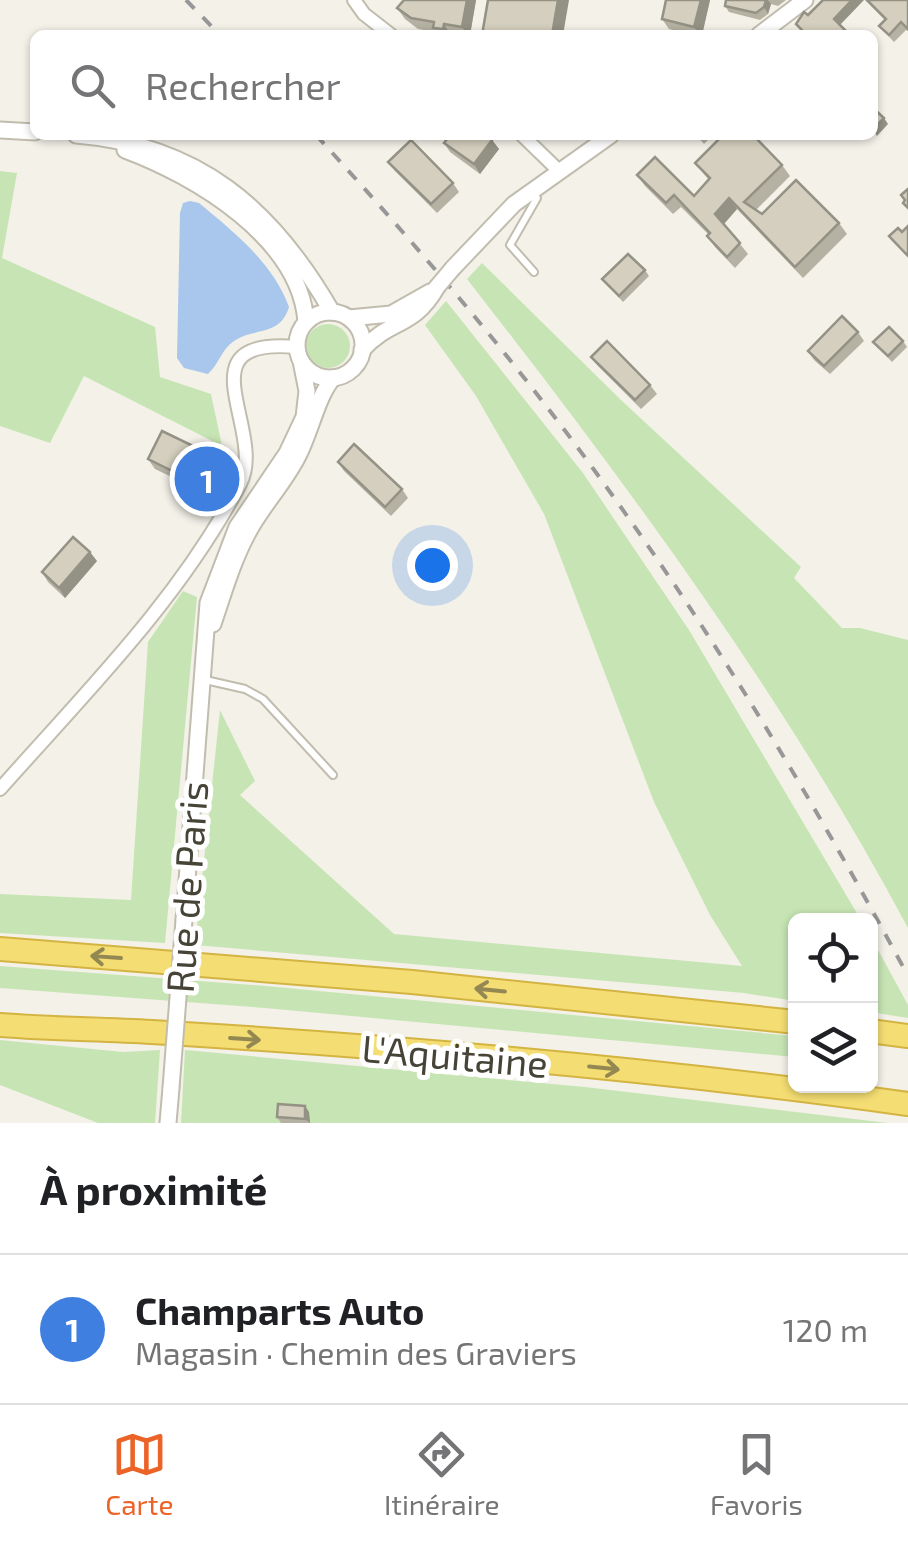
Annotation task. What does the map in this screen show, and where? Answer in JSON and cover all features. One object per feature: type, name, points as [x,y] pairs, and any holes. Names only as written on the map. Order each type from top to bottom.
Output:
[{"type":"highway","name":"L'Aquitaine","points":[[0,949],[393,980],[788,1021]]},
{"type":"highway","points":[[0,1014],[109,1021],[148,1032]]},
{"type":"highway","name":"L'Aquitaine","points":[[0,1025],[148,1032],[588,1066],[908,1104]]},
{"type":"highway","points":[[878,1032],[908,1036]]},
{"type":"street","points":[[354,0],[385,30]]},
{"type":"street","points":[[766,30],[805,0]]},
{"type":"street","points":[[0,130],[30,132]]},
{"type":"street","points":[[89,140],[152,160],[194,180],[228,205],[262,236],[287,268],[302,298],[306,322]]},
{"type":"street","points":[[122,140],[154,148],[235,192],[274,227],[332,312]]},
{"type":"street","points":[[527,140],[559,171]]},
{"type":"street","points":[[438,286],[392,314],[349,318],[332,312],[318,314],[299,333],[299,354],[315,374],[333,378],[351,370],[362,350],[380,332],[416,316],[453,268],[532,189],[605,140]]},
{"type":"street","points":[[349,318],[362,338],[362,350]]},
{"type":"street","points":[[0,788],[160,610],[243,480],[246,453],[233,387],[236,362],[246,352],[262,347],[299,354]]},
{"type":"street","name":"Rue de Paris","points":[[168,1123],[208,604],[237,527],[287,453],[304,417],[307,391],[299,354]]},
{"type":"street","name":"Rue de Paris","points":[[203,652],[232,566],[249,530],[296,462],[314,425],[324,388],[333,378]]},
{"type":"lane","points":[[532,189],[537,198],[510,245],[534,272]]},
{"type":"lane","points":[[201,679],[245,689],[263,700],[333,775]]},
{"type":"green space","points":[[0,171],[17,173],[2,258],[155,327],[160,377],[211,394],[222,446],[84,376],[50,443],[0,426]]},
{"type":"green space","points":[[482,263],[621,400],[801,567],[794,578],[842,628],[860,628],[908,640],[908,928],[757,675],[586,434],[467,279]]},
{"type":"green space","points":[[446,301],[583,473],[689,630],[857,913],[788,913],[788,1000],[195,945],[220,710],[255,781],[240,795],[394,934],[742,966],[710,915],[654,802],[544,514],[476,396],[425,325]]},
{"type":"green space","points":[[328,324],[343,331],[350,346],[343,361],[328,368],[313,361],[306,346],[313,331]]},
{"type":"green space","points":[[183,591],[197,597],[165,943],[0,933],[0,894],[131,900],[148,642]]},
{"type":"green space","points":[[878,950],[908,1005],[908,1018],[878,1013]]},
{"type":"green space","points":[[0,966],[266,986],[788,1035],[788,1056],[265,1008],[0,988]]},
{"type":"green space","points":[[0,1040],[123,1052],[160,1050],[155,1123],[98,1123],[0,1085]]},
{"type":"green space","points":[[185,1050],[585,1087],[888,1123],[181,1123]]},
{"type":"water","points":[[183,203],[199,203],[251,249],[273,276],[289,307],[273,327],[230,345],[208,374],[184,368],[177,358],[180,213]]},
{"type":"building","points":[[404,0],[467,0],[462,27],[444,24],[443,29],[433,28],[434,22],[411,18],[397,8]]},
{"type":"building","points":[[488,0],[558,0],[553,30],[483,30]]},
{"type":"building","points":[[666,0],[701,0],[694,27],[662,19]]},
{"type":"building","points":[[726,0],[766,0],[756,13],[725,6]]},
{"type":"building","points":[[823,0],[852,0],[834,19],[845,30],[802,30],[796,24],[804,12],[808,15]]},
{"type":"building","points":[[867,0],[908,0],[908,29],[901,22],[889,35],[879,26],[886,19]]},
{"type":"building","points":[[411,140],[453,183],[431,204],[388,162]]},
{"type":"building","points":[[446,140],[492,140],[474,164],[444,143]]},
{"type":"building","points":[[718,140],[758,140],[782,165],[744,202],[762,214],[796,180],[839,223],[795,267],[729,198],[715,214],[740,243],[727,257],[674,195],[666,203],[637,175],[655,157],[694,196],[710,178],[695,163]]},
{"type":"building","points":[[908,189],[908,208],[901,195]]},
{"type":"building","points":[[908,226],[908,256],[889,236]]},
{"type":"building","points":[[628,254],[645,270],[619,296],[602,279]]},
{"type":"building","points":[[842,316],[858,332],[824,366],[808,351]]},
{"type":"building","points":[[889,327],[903,341],[888,356],[873,342]]},
{"type":"building","points":[[607,341],[650,385],[635,400],[591,357]]},
{"type":"building","points":[[162,431],[214,456],[201,485],[148,459]]},
{"type":"building","points":[[354,444],[402,489],[385,507],[338,462]]},
{"type":"building","points":[[73,537],[90,552],[59,588],[42,572]]},
{"type":"building","points":[[278,1104],[305,1106],[305,1119],[277,1117]]},
{"type":"railway","points":[[186,0],[215,30]]},
{"type":"railway","points":[[320,140],[505,354],[651,550],[767,729],[908,976]]},
{"type":"place","name":"Champarts Auto","points":[[207,479]]}]
